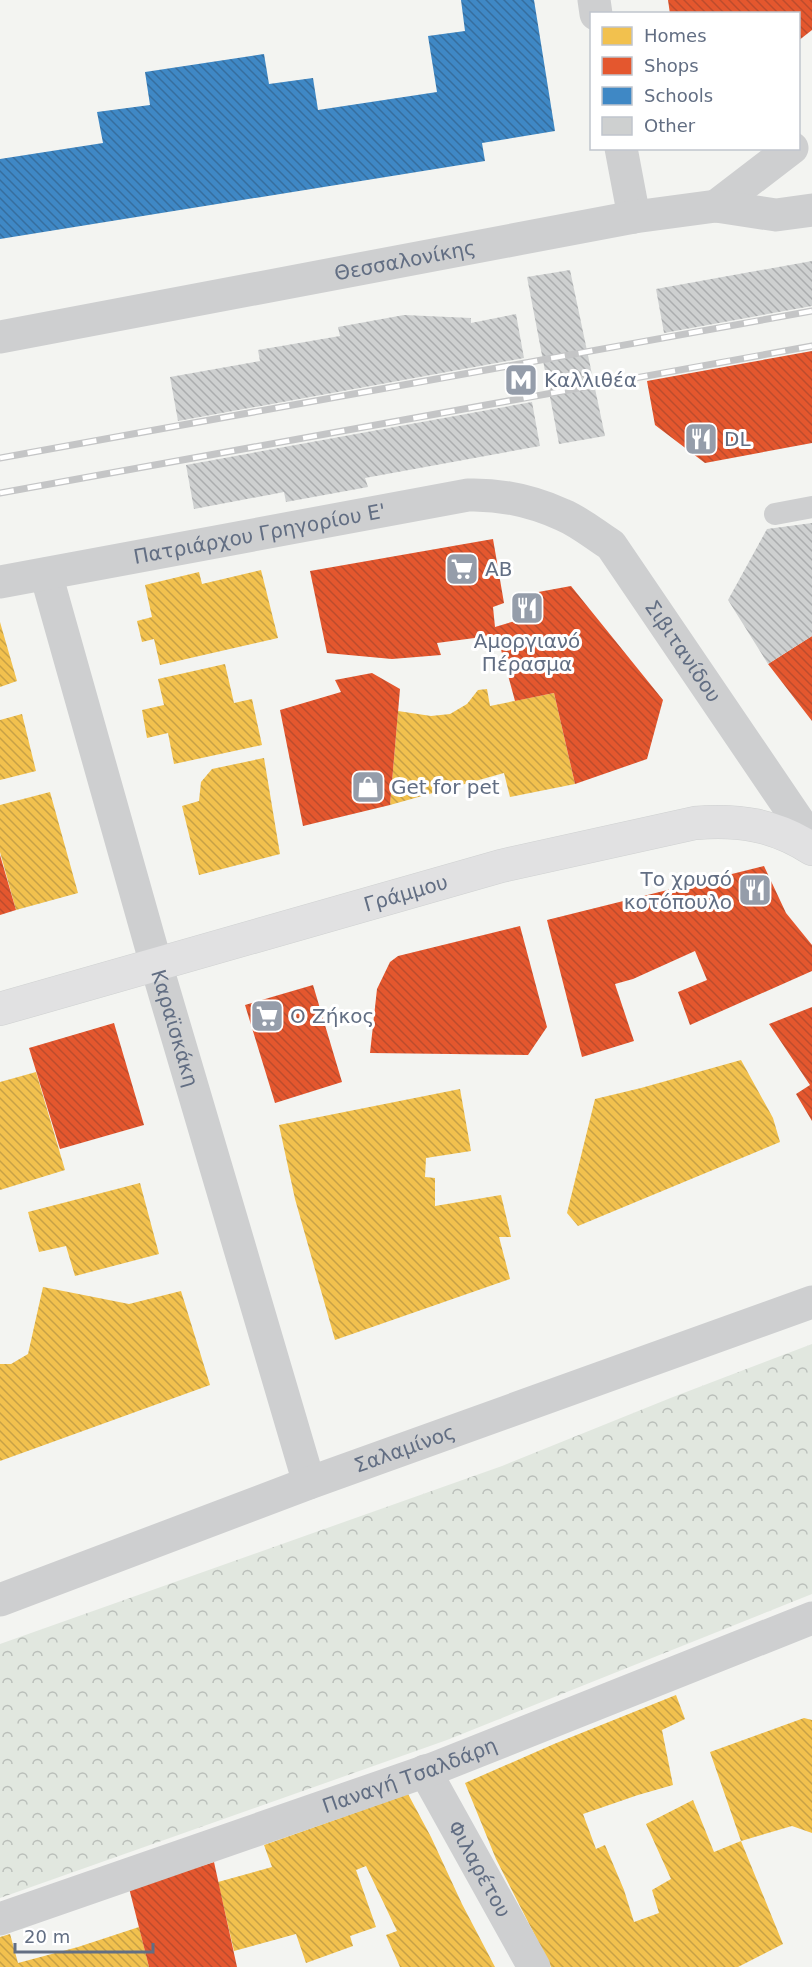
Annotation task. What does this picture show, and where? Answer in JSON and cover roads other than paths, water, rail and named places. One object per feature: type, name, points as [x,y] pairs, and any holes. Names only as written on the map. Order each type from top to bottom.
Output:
[{"type":"street","points":[[800,142],[812,133]]},
{"type":"street","points":[[621,150],[634,217]]},
{"type":"street","points":[[716,206],[789,150]]},
{"type":"street","name":"Θεσσαλονίκης","points":[[0,337],[634,217],[716,206],[776,215],[812,210]]},
{"type":"street","name":"Πατριάρχου Γρηγορίου Ε'","points":[[0,582],[468,495],[491,494],[521,499]]},
{"type":"street","name":"Σιβιτανίδου","points":[[521,499],[565,515],[611,544],[812,841]]},
{"type":"street","name":"Καραϊσκάκη","points":[[46,574],[156,964],[309,1483]]},
{"type":"street","name":"Γράμμου","points":[[0,1010],[501,866],[695,824],[720,821],[751,824],[782,833],[812,849]]},
{"type":"street","name":"Σαλαμίνος","points":[[0,1600],[309,1483],[812,1302]]},
{"type":"street","name":"Παναγή Τσαλδάρη","points":[[0,1919],[425,1771],[812,1618]]},
{"type":"street","name":"Φιλαρέτου","points":[[425,1771],[534,1967]]},
{"type":"lane","points":[[775,514],[812,507]]},
{"type":"railway","points":[[0,458],[812,311]]},
{"type":"railway","points":[[0,493],[812,346]]},
{"type":"place","name":"Καλλιθέα","points":[[521,380]]},
{"type":"place","name":"DL","points":[[701,439]]},
{"type":"place","name":"ΑΒ","points":[[462,569]]},
{"type":"place","name":"Αμοργιανό Πέρασμα","points":[[527,608]]},
{"type":"place","name":"Get for pet","points":[[368,787]]},
{"type":"place","name":"Το χρυσό κοτόπουλο","points":[[755,890]]},
{"type":"place","name":"Ο Ζήκος","points":[[267,1016]]}]
